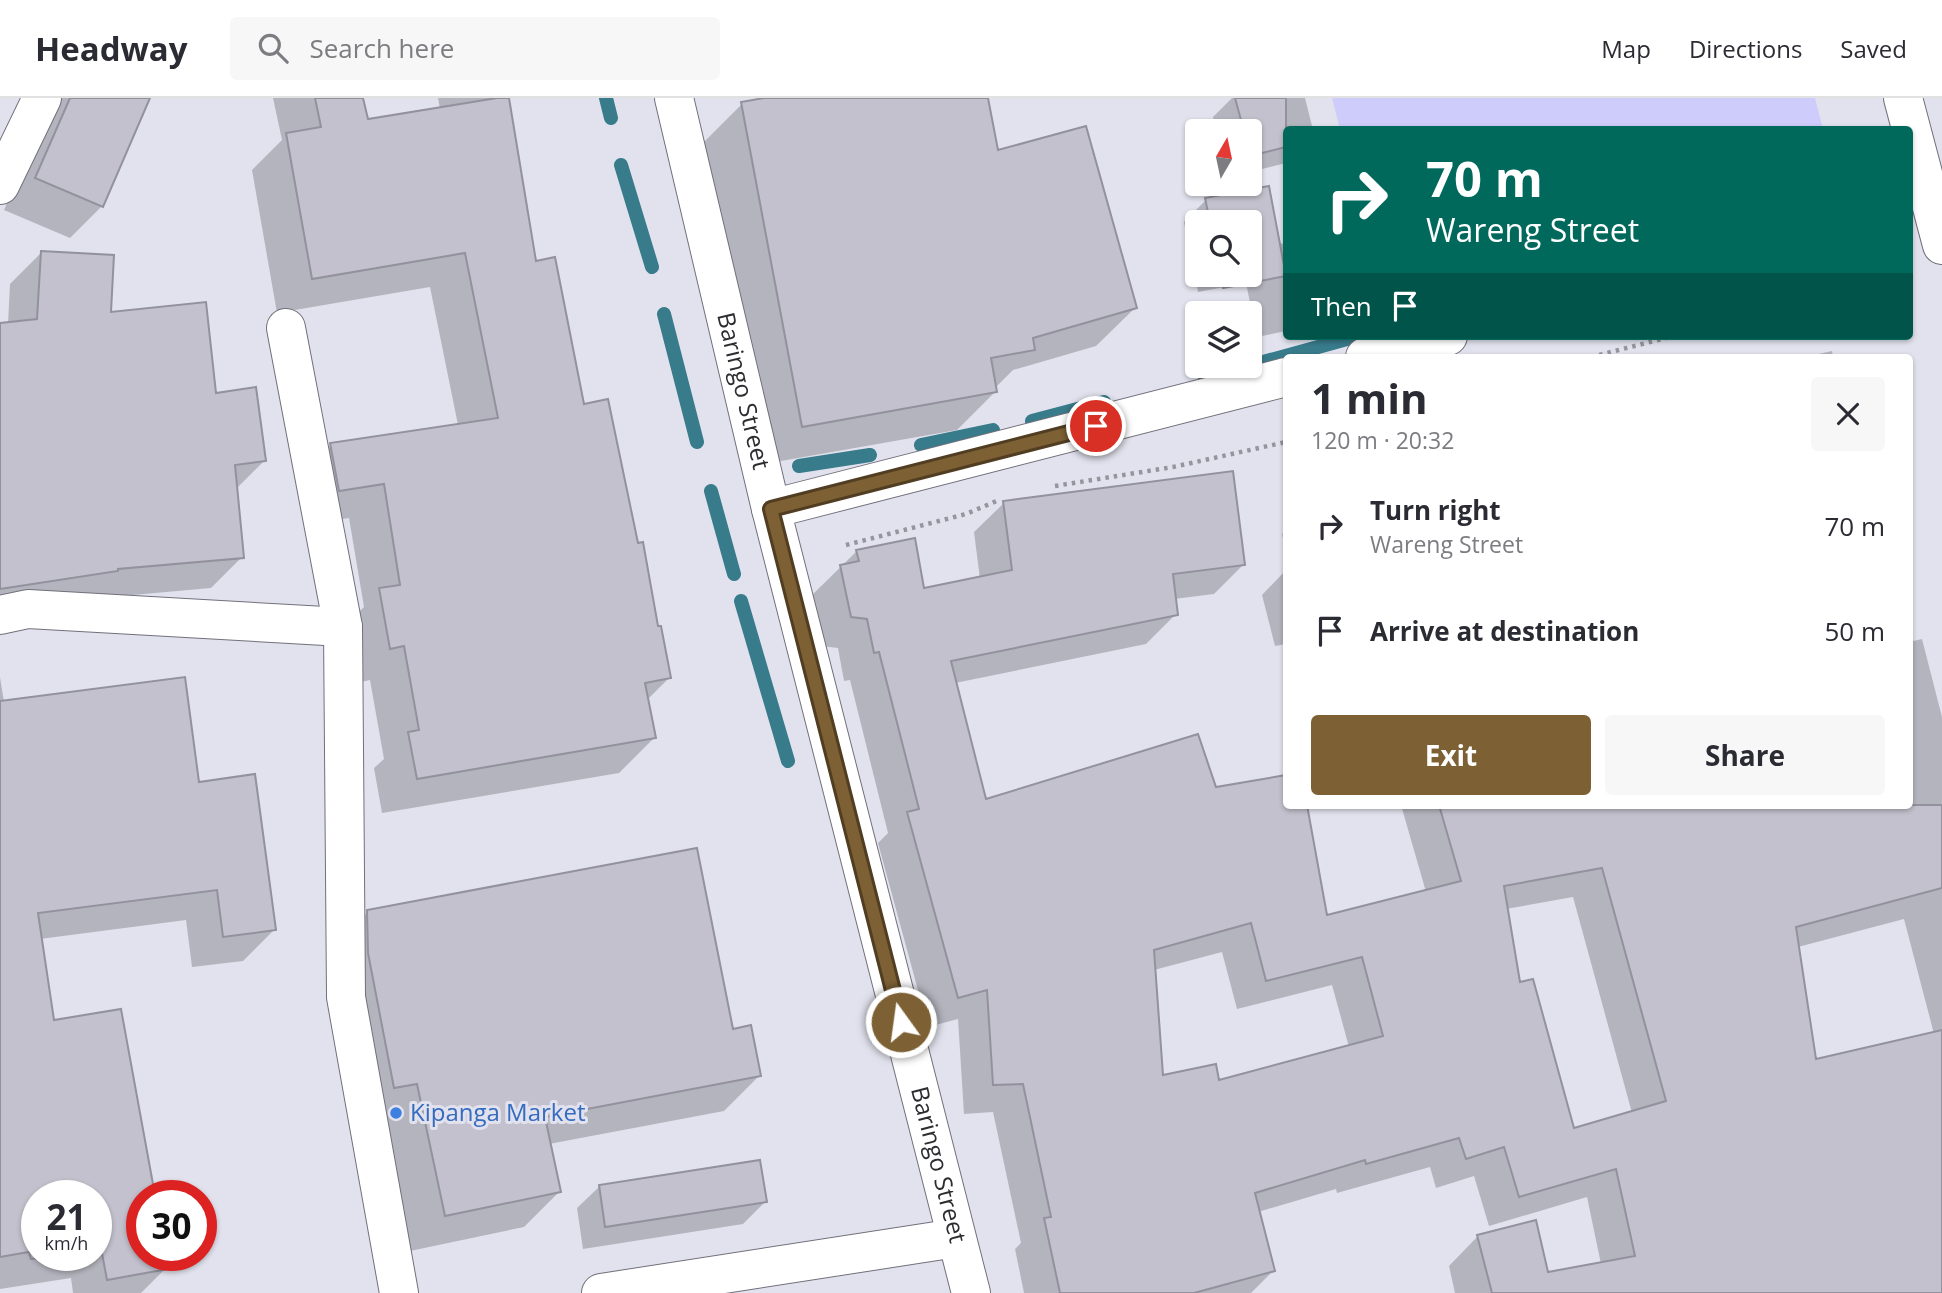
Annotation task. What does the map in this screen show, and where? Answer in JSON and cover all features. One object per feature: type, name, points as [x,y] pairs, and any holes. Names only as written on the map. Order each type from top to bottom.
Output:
[{"type":"street","points":[[0,185],[42,98]]},
{"type":"street","name":"Baringo Street","points":[[674,98],[771,509],[971,1293]]},
{"type":"street","points":[[1903,98],[1910,126]]},
{"type":"street","points":[[1913,140],[1932,221]]},
{"type":"street","points":[[286,328],[343,626],[346,997],[399,1293]]},
{"type":"street","points":[[1377,354],[1432,340]]},
{"type":"street","points":[[771,509],[1283,378]]},
{"type":"street","points":[[0,615],[28,609],[343,626]]},
{"type":"street","points":[[601,1293],[956,1238]]},
{"type":"path","points":[[1603,354],[1658,340]]},
{"type":"path","points":[[1042,488],[1173,467],[1283,443]]},
{"type":"path","points":[[846,545],[966,514],[1003,498]]},
{"type":"shaded area","points":[[1332,98],[1815,98],[1822,126],[1339,126]]},
{"type":"building","points":[[70,98],[150,98],[103,207],[35,178]]},
{"type":"building","points":[[315,98],[363,98],[368,119],[509,98],[536,261],[555,257],[584,404],[608,399],[638,543],[643,542],[658,626],[661,626],[671,678],[645,683],[656,738],[417,779],[408,732],[419,730],[404,646],[390,649],[379,588],[400,585],[384,484],[339,491],[330,443],[498,418],[465,253],[312,279],[286,133],[321,127]]},
{"type":"building","points":[[764,98],[988,98],[998,150],[1086,126],[1137,308],[1033,338],[1035,350],[991,358],[997,392],[802,427],[741,102]]},
{"type":"building","points":[[1235,98],[1286,98],[1283,148],[1262,153],[1262,119],[1241,119]]},
{"type":"building","points":[[1269,186],[1283,260],[1283,277],[1262,281],[1262,210],[1208,210],[1205,198],[1262,196],[1262,187]]},
{"type":"building","points":[[41,251],[114,255],[111,312],[206,302],[216,393],[256,387],[266,461],[235,465],[244,558],[118,569],[0,589],[0,323],[37,319]]},
{"type":"building","points":[[1233,471],[1245,565],[1173,574],[1178,615],[951,661],[986,799],[1198,734],[1216,787],[1283,776],[1283,809],[1308,809],[1327,915],[1461,881],[1440,809],[1913,809],[1913,805],[1942,805],[1942,888],[1796,927],[1816,1059],[1942,1030],[1942,1293],[1492,1293],[1477,1235],[1536,1220],[1548,1272],[1635,1256],[1616,1169],[1519,1197],[1504,1147],[1466,1159],[1459,1138],[1366,1164],[1365,1160],[1255,1193],[1275,1271],[1194,1293],[1060,1293],[1044,1218],[1051,1217],[1023,1084],[993,1085],[987,990],[958,998],[907,812],[919,809],[879,652],[874,653],[867,619],[851,617],[840,565],[859,561],[856,550],[915,538],[924,588],[1012,570],[1003,501]],"holes":[[[1602,868],[1666,1101],[1574,1128],[1533,979],[1520,982],[1504,886]],[[1251,923],[1266,981],[1362,957],[1383,1036],[1219,1080],[1216,1064],[1163,1075],[1154,950]]]},
{"type":"building","points":[[185,677],[199,782],[255,774],[276,930],[223,937],[217,890],[38,913],[54,1020],[121,1009],[152,1180],[126,1180],[126,1271],[157,1271],[107,1280],[105,1271],[112,1271],[112,1180],[21,1180],[21,1253],[0,1257],[0,701]]},
{"type":"building","points":[[697,848],[733,1029],[751,1025],[761,1076],[545,1117],[561,1192],[445,1216],[417,1084],[394,1088],[368,953],[367,910]]},
{"type":"building","points":[[760,1160],[767,1202],[605,1227],[599,1185]]},
{"type":"waterway","points":[[606,98],[611,118]]},
{"type":"waterway","points":[[621,165],[652,267]]},
{"type":"waterway","points":[[664,314],[697,442]]},
{"type":"waterway","points":[[1292,354],[1343,340]]},
{"type":"waterway","points":[[1262,362],[1283,357]]},
{"type":"waterway","points":[[1032,421],[1104,402]]},
{"type":"waterway","points":[[921,445],[993,430]]},
{"type":"waterway","points":[[799,466],[870,455]]},
{"type":"waterway","points":[[711,491],[734,574]]},
{"type":"waterway","points":[[741,601],[788,761]]},
{"type":"place","name":"Kipanga Market","points":[[396,1113]]},
{"type":"route","points":[[901,1022],[771,509],[1096,426]]}]
